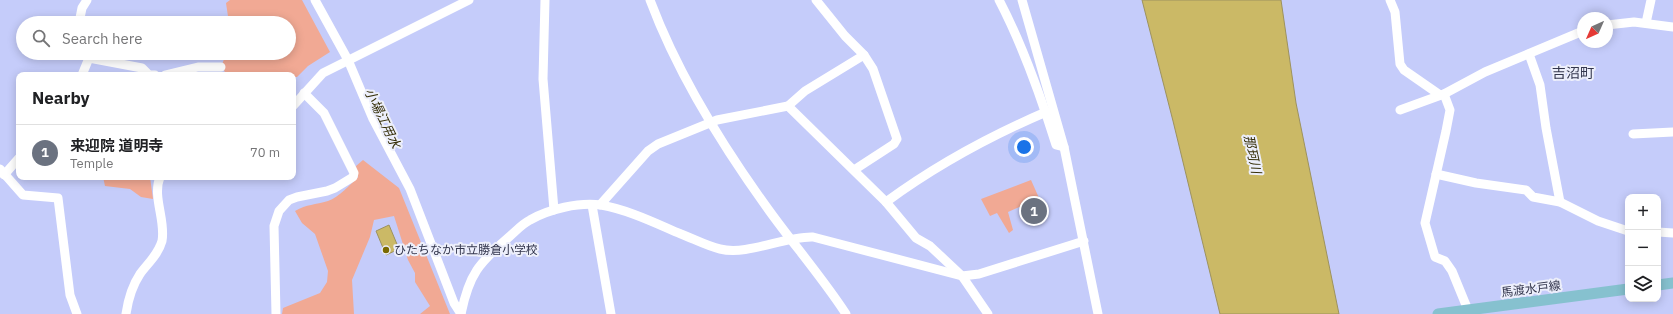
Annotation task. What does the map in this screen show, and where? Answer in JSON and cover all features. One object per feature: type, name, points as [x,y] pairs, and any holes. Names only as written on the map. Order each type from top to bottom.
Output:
[{"type":"main road","points":[[1661,285],[1673,283]]},
{"type":"main road","name":"馬渡水戸線","points":[[1438,314],[1471,312],[1625,289]]},
{"type":"street","points":[[80,16],[82,8],[87,0]]},
{"type":"street","points":[[315,0],[348,60],[373,119],[410,189],[454,302],[461,314]]},
{"type":"street","points":[[296,102],[324,73],[469,0]]},
{"type":"street","points":[[545,0],[543,79],[554,210]]},
{"type":"street","points":[[650,0],[665,40],[679,69],[711,123],[767,209],[846,314]]},
{"type":"street","points":[[816,0],[845,36],[864,55],[873,69],[896,139],[894,144],[854,170]]},
{"type":"street","points":[[999,0],[1010,21],[1046,112],[1056,145],[1064,147]]},
{"type":"street","points":[[1022,0],[1064,147],[1098,314]]},
{"type":"street","points":[[1390,0],[1395,12],[1400,64],[1404,70],[1442,94],[1450,110],[1425,223],[1426,232],[1434,257],[1445,261],[1452,271],[1471,312]]},
{"type":"street","points":[[1646,23],[1651,0]]},
{"type":"street","points":[[1613,24],[1634,22],[1673,27]]},
{"type":"street","points":[[1400,110],[1442,94],[1485,72],[1577,34]]},
{"type":"street","points":[[1529,54],[1540,85],[1546,128],[1560,202]]},
{"type":"street","points":[[596,205],[648,151],[658,144],[717,120],[788,106],[806,92],[864,55]]},
{"type":"street","points":[[83,72],[87,60]]},
{"type":"street","points":[[106,60],[142,68],[146,72]]},
{"type":"street","points":[[176,72],[198,66],[221,67]]},
{"type":"street","points":[[276,314],[274,226],[279,212],[289,200],[331,189],[347,181],[354,173],[324,113],[304,93]]},
{"type":"street","points":[[788,106],[886,202],[916,238],[930,246],[962,276],[988,314]]},
{"type":"street","points":[[886,202],[940,165],[1009,129],[1046,112]]},
{"type":"street","points":[[1633,134],[1673,132]]},
{"type":"street","points":[[16,160],[2,172],[23,195],[58,198],[70,295],[77,314]]},
{"type":"street","points":[[1436,174],[1476,183],[1526,190],[1533,197],[1560,202],[1598,221],[1625,230]]},
{"type":"street","points":[[126,314],[128,300],[134,285],[140,274],[154,257],[162,240],[158,191],[160,180]]},
{"type":"street","points":[[461,314],[469,282],[480,264],[489,254],[522,225],[536,217],[554,210],[578,206],[596,205],[621,210],[721,250],[744,249],[803,237],[813,238],[962,276],[994,270],[1084,241]]},
{"type":"street","points":[[596,205],[611,314]]},
{"type":"street","points":[[1661,232],[1673,233]]},
{"type":"shaded area","points":[[230,0],[302,0],[330,52],[308,66],[297,77],[296,72],[225,72],[222,65],[224,60],[296,60],[296,16],[228,16],[226,3]]},
{"type":"shaded area","points":[[363,160],[399,188],[450,314],[420,314],[430,306],[415,282],[415,273],[408,260],[394,216],[374,220],[370,237],[352,280],[354,314],[282,314],[283,308],[320,293],[327,282],[328,271],[315,234],[302,223],[295,211],[307,206],[328,201],[340,194],[358,177],[356,166]]},
{"type":"shaded area","points":[[104,180],[150,180],[153,199],[141,197],[130,189],[105,186]]},
{"type":"shaded area","points":[[1031,180],[1039,198],[1008,212],[1013,230],[1009,233],[997,213],[990,216],[981,199]]},
{"type":"water","name":"那珂川","points":[[1142,0],[1281,0],[1296,103],[1339,314],[1220,314]]},
{"type":"water","points":[[389,225],[399,249],[386,255],[376,231]]},
{"type":"place","name":"来迎院 道明寺","points":[[1034,211]]},
{"type":"place","name":"ひたちなか市立勝倉小学校","points":[[386,250]]},
{"type":"district","name":"吉沼町","points":[[1573,73]]},
{"type":"water label","name":"小場江用水","points":[[383,118]]}]
